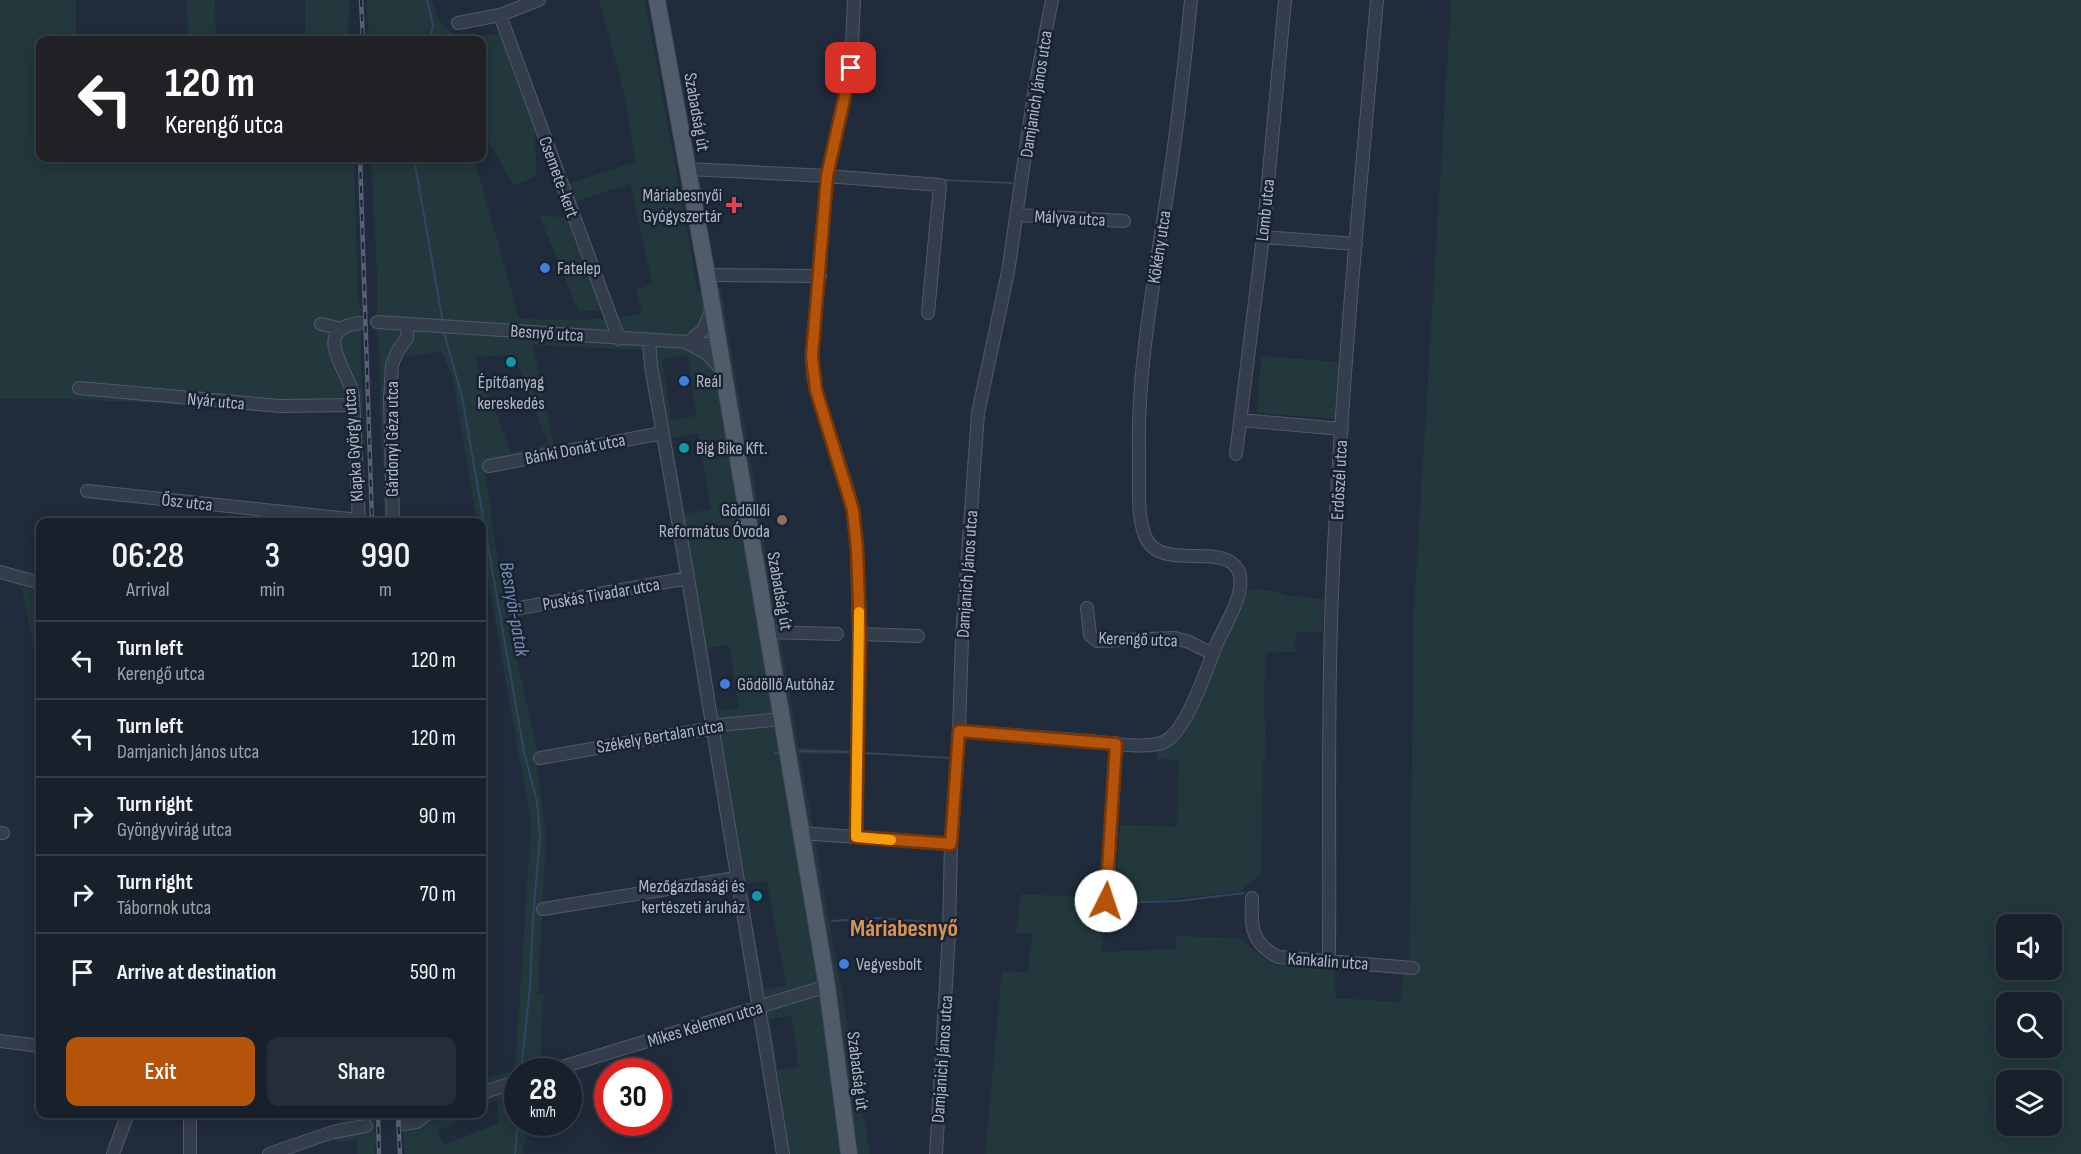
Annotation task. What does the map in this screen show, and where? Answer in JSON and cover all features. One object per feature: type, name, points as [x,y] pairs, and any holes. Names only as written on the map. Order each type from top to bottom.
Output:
[{"type":"main road","name":"Szabadság út","points":[[657,0],[827,986],[849,1154]]},
{"type":"street","points":[[458,23],[500,15],[539,0]]},
{"type":"street","points":[[854,0],[851,68],[827,176],[812,356],[813,375],[853,510],[857,549],[860,634],[856,837]]},
{"type":"street","name":"Damjanich János utca","points":[[936,1154],[949,933],[951,844],[959,731],[962,637],[978,413],[1008,272],[1034,93],[1053,0]]},
{"type":"street","name":"Kökény utca","points":[[1191,0],[1170,176],[1144,357],[1139,413],[1140,495],[1142,526],[1152,547],[1168,554],[1224,559],[1238,570],[1240,583],[1238,598],[1213,654]]},
{"type":"street","name":"Lomb utca","points":[[1236,454],[1263,237],[1285,0]]},
{"type":"street","name":"Erdőszél utca","points":[[1329,961],[1333,571],[1356,244],[1377,0]]},
{"type":"street","name":"Csemete-kert","points":[[500,15],[619,339]]},
{"type":"street","points":[[688,170],[827,176],[940,185],[928,313]]},
{"type":"street","name":"Mályva utca","points":[[1017,215],[1124,221]]},
{"type":"street","points":[[1263,237],[1356,244]]},
{"type":"street","points":[[706,275],[820,276]]},
{"type":"street","points":[[712,309],[703,330],[687,343],[706,353],[722,370]]},
{"type":"street","name":"Besnyő utca","points":[[377,322],[718,344]]},
{"type":"street","points":[[321,324],[342,328],[360,323]]},
{"type":"street","name":"Gárdonyi Géza utca","points":[[393,518],[390,422],[392,365],[397,352],[407,338],[408,324]]},
{"type":"street","name":"Klapka György utca","points":[[342,328],[337,335],[334,348],[335,356],[351,387],[359,518]]},
{"type":"street","points":[[649,341],[662,433],[783,1154]]},
{"type":"street","name":"Nyár utca","points":[[79,388],[270,406],[353,405]]},
{"type":"street","points":[[1240,420],[1342,429]]},
{"type":"street","name":"Bánki Donát utca","points":[[489,466],[662,433]]},
{"type":"street","name":"Ősz utca","points":[[87,491],[332,518]]},
{"type":"street","points":[[0,572],[36,582]]},
{"type":"street","name":"Puskás Tivadar utca","points":[[513,609],[688,578]]},
{"type":"street","name":"Kerengő utca","points":[[1087,608],[1090,635],[1097,641],[1180,639],[1213,654]]},
{"type":"street","points":[[767,632],[837,634]]},
{"type":"street","points":[[860,634],[918,636]]},
{"type":"street","points":[[959,731],[1116,744],[1157,744],[1170,738],[1185,717],[1213,654]]},
{"type":"street","name":"Székely Bertalan utca","points":[[540,758],[720,725],[781,719]]},
{"type":"street","points":[[1106,901],[1116,744]]},
{"type":"street","points":[[801,833],[951,844]]},
{"type":"street","points":[[543,909],[736,878]]},
{"type":"street","name":"Kankalin utca","points":[[1252,898],[1252,928],[1258,941],[1266,950],[1282,958],[1413,968]]},
{"type":"street","name":"Mikes Kelemen utca","points":[[582,1061],[827,986]]},
{"type":"street","points":[[0,1041],[36,1046]]},
{"type":"street","points":[[486,1092],[504,1085]]},
{"type":"street","points":[[113,1154],[126,1118]]},
{"type":"street","points":[[190,1118],[190,1154]]},
{"type":"street","points":[[403,1124],[417,1122],[422,1118]]},
{"type":"street","points":[[269,1154],[333,1132],[366,1126]]},
{"type":"green space","points":[[0,0],[76,0],[76,36],[36,36],[36,162],[354,162],[367,518],[353,518],[345,410],[64,399],[0,399]]},
{"type":"green space","points":[[187,0],[215,0],[216,36],[188,36]]},
{"type":"green space","points":[[305,0],[349,0],[348,36],[305,36]]},
{"type":"green space","points":[[366,0],[432,0],[439,20],[455,36],[369,36]]},
{"type":"green space","points":[[599,0],[645,0],[698,291],[721,288],[799,748],[853,750],[853,754],[800,754],[870,1154],[776,1154],[642,350],[533,345],[557,460],[485,474],[505,608],[541,766],[537,766],[546,835],[538,994],[544,993],[540,1058],[516,1058],[531,823],[486,568],[486,518],[476,518],[452,376],[441,351],[397,358],[394,415],[400,518],[384,518],[371,162],[475,162],[519,318],[581,320],[642,314],[636,290],[652,284],[630,184],[575,202],[567,184],[635,162],[624,92]],"holes":[[[514,355],[548,444],[511,453],[475,357]],[[688,355],[696,416],[671,420],[662,359]],[[698,433],[711,509],[685,514],[672,438]],[[729,645],[739,708],[715,711],[713,697],[716,697],[708,648]],[[767,882],[786,985],[765,990],[745,884]],[[791,1016],[799,1067],[778,1070],[770,1019]]]},
{"type":"green space","points":[[1451,0],[2081,0],[2081,1154],[985,1154],[1002,971],[1028,972],[1032,934],[1016,933],[1021,894],[1099,898],[1104,911],[1102,952],[1175,949],[1177,936],[1240,938],[1257,953],[1276,965],[1334,964],[1336,998],[1401,1002],[1402,974],[1409,959],[1414,608]]},
{"type":"green space","points":[[501,34],[535,129],[536,176],[514,186],[486,137],[486,36],[471,36]]},
{"type":"green space","points":[[539,215],[571,218],[603,311],[578,311]]},
{"type":"green space","points":[[1261,356],[1341,362],[1337,419],[1257,413]]},
{"type":"green space","points":[[21,587],[36,590],[36,654]]},
{"type":"green space","points":[[1253,589],[1324,599],[1323,633],[1296,632],[1295,652],[1266,653],[1264,699],[1266,760],[1263,760],[1262,872],[1240,892],[1114,905],[1120,825],[1177,826],[1178,760],[1157,759],[1158,749],[1180,733],[1241,595]]},
{"type":"green space","points":[[504,1073],[504,1136],[527,1136],[527,1143],[523,1144],[524,1154],[405,1154],[403,1118],[454,1118],[456,1123],[438,1131],[444,1145],[499,1123],[497,1100],[486,1104],[486,1077]]},
{"type":"green space","points":[[343,1118],[374,1118],[375,1154],[358,1154],[357,1140],[335,1142],[332,1127]]},
{"type":"waterway","name":"Besnyői-patak","points":[[427,0],[433,25],[431,36]]},
{"type":"waterway","name":"Besnyői-patak","points":[[415,162],[443,323]]},
{"type":"waterway","points":[[943,180],[1012,183]]},
{"type":"waterway","name":"Besnyői-patak","points":[[444,332],[462,397],[483,518]]},
{"type":"waterway","name":"Besnyői-patak","points":[[486,534],[524,752],[537,802],[540,836],[530,987],[522,1058]]},
{"type":"waterway","points":[[800,751],[848,752]]},
{"type":"waterway","points":[[864,753],[951,758]]},
{"type":"waterway","points":[[1116,903],[1178,901],[1244,893]]},
{"type":"waterway","points":[[832,921],[879,918],[940,923]]},
{"type":"waterway","name":"Besnyői-patak","points":[[515,1154],[517,1136]]},
{"type":"railway","points":[[361,0],[363,36]]},
{"type":"railway","points":[[360,162],[372,518]]},
{"type":"railway","points":[[378,1118],[379,1154]]},
{"type":"railway","points":[[398,1118],[400,1154]]},
{"type":"slow traffic","points":[[859,612],[856,837],[891,840]]},
{"type":"place","name":"Máriabesnyői Gyógyszertár","points":[[734,205]]},
{"type":"place","name":"Fatelep","points":[[545,268]]},
{"type":"place","name":"Építőanyag kereskedés","points":[[511,362]]},
{"type":"place","name":"Reál","points":[[684,381]]},
{"type":"place","name":"Big Bike Kft.","points":[[684,448]]},
{"type":"place","name":"Gödöllői Református Óvoda","points":[[782,520]]},
{"type":"place","name":"Gödöllő Autóház","points":[[725,684]]},
{"type":"place","name":"Mezőgazdasági és kertészeti áruház","points":[[757,896]]},
{"type":"place","name":"Vegyesbolt","points":[[844,964]]},
{"type":"district","name":"Máriabesnyő","points":[[904,928]]},
{"type":"route","points":[[851,68],[827,176],[812,356],[816,390],[853,510],[857,549],[860,634],[856,837],[951,844],[959,731],[1116,744],[1106,901]]}]
